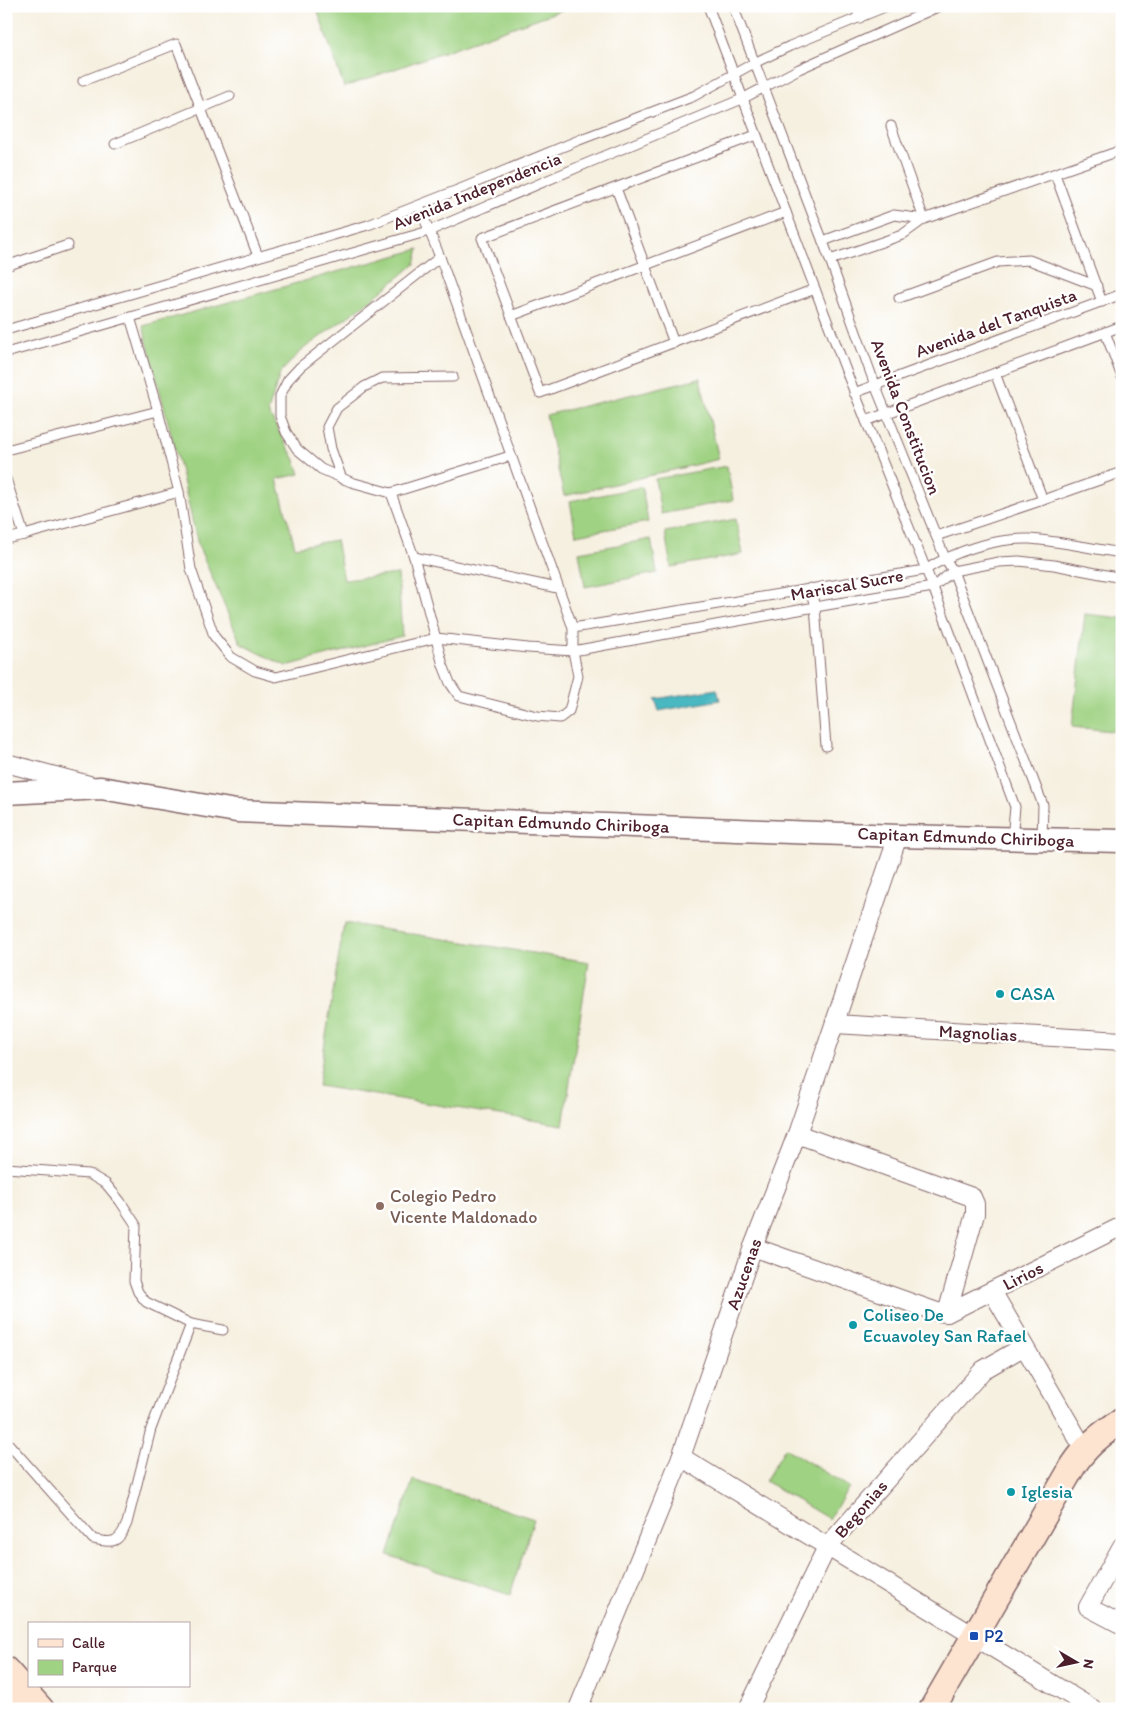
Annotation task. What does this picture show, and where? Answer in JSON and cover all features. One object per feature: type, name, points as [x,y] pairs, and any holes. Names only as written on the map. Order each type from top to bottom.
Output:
[{"type":"main road","points":[[932,1709],[1084,1449],[1106,1430],[1122,1421]]},
{"type":"main road","points":[[6,1670],[41,1709]]},
{"type":"main road","points":[[6,1700],[14,1709]]},
{"type":"street","name":"Capitan Edmundo Chiriboga","points":[[6,762],[101,788],[236,811],[898,836],[1122,841]]},
{"type":"street","points":[[6,793],[101,788]]},
{"type":"street","name":"Azucenas","points":[[578,1709],[681,1457],[753,1247],[797,1134],[898,836]]},
{"type":"street","name":"Magnolias","points":[[835,1024],[1122,1041]]},
{"type":"street","points":[[753,1247],[937,1312],[947,1313],[976,1214],[972,1198],[797,1134]]},
{"type":"street","name":"Lirios","points":[[947,1313],[1122,1226]]},
{"type":"street","points":[[992,1292],[1084,1449]]},
{"type":"street","name":"Begonias","points":[[748,1709],[827,1547],[982,1370],[1023,1347]]},
{"type":"street","points":[[681,1457],[1093,1709]]},
{"type":"street","points":[[1122,1546],[1088,1607],[1122,1625]]},
{"type":"lane","points":[[708,6],[854,393],[933,587],[1015,807],[1012,839]]},
{"type":"lane","name":"Avenida Constitucion","points":[[733,6],[823,241],[886,414],[944,558],[953,571],[1044,805],[1042,840]]},
{"type":"lane","points":[[855,6],[860,18]]},
{"type":"lane","name":"Avenida Independencia","points":[[6,330],[368,225],[419,206],[578,140],[694,96],[754,63],[790,46],[887,6]]},
{"type":"lane","name":"Avenida Independencia","points":[[6,353],[429,232],[601,157],[742,99],[799,69],[940,6]]},
{"type":"lane","points":[[83,81],[176,44],[258,256]]},
{"type":"lane","points":[[115,144],[230,96]]},
{"type":"lane","points":[[891,126],[924,219]]},
{"type":"lane","points":[[756,135],[482,238],[540,393],[815,289]]},
{"type":"lane","points":[[830,260],[902,235],[924,219],[1122,150]]},
{"type":"lane","points":[[1055,174],[1102,302]]},
{"type":"lane","points":[[616,188],[674,343]]},
{"type":"lane","points":[[392,493],[414,556],[450,683],[459,696],[537,716],[560,718],[569,711],[578,676],[573,651],[573,628],[557,588],[440,257],[419,206]]},
{"type":"lane","points":[[511,316],[786,212]]},
{"type":"lane","points":[[823,241],[894,215],[924,219]]},
{"type":"lane","points":[[6,266],[68,245]]},
{"type":"lane","points":[[440,257],[300,367],[288,380],[280,396],[280,416],[286,432],[297,449],[321,469],[342,479],[392,493],[510,456]]},
{"type":"lane","points":[[899,298],[998,262],[1029,260],[1097,286]]},
{"type":"lane","name":"Avenida del Tanquista","points":[[854,393],[1122,294]]},
{"type":"lane","name":"Mariscal Sucre","points":[[130,317],[158,411],[179,492],[192,569],[214,636],[231,657],[255,671],[276,677],[436,638],[573,651],[815,606],[933,587],[953,571],[999,562],[1019,561],[1054,564],[1122,578]]},
{"type":"lane","points":[[866,421],[1122,326]]},
{"type":"lane","points":[[1105,332],[1122,377]]},
{"type":"lane","points":[[995,373],[1043,500]]},
{"type":"lane","points":[[342,479],[331,449],[327,427],[337,408],[364,387],[382,378],[453,377]]},
{"type":"lane","points":[[6,450],[158,411]]},
{"type":"lane","points":[[936,536],[1122,472]]},
{"type":"lane","points":[[6,479],[24,535]]},
{"type":"lane","points":[[6,539],[179,492]]},
{"type":"lane","name":"Mariscal Sucre","points":[[573,628],[925,570],[944,558],[996,542],[1014,539],[1032,539],[1122,553]]},
{"type":"lane","points":[[414,556],[557,588]]},
{"type":"lane","points":[[810,588],[815,606],[826,746]]},
{"type":"lane","points":[[6,1168],[89,1174],[106,1184],[136,1225],[134,1281],[138,1292],[146,1302],[192,1324],[223,1330]]},
{"type":"lane","points":[[6,1441],[93,1539],[107,1543],[115,1541],[122,1534],[126,1523],[151,1429],[192,1324]]},
{"type":"green space","points":[[316,6],[573,6],[344,87]]},
{"type":"green space","points":[[419,249],[415,264],[372,299],[302,350],[280,373],[268,412],[295,460],[300,474],[277,479],[295,547],[336,540],[344,580],[398,574],[402,636],[286,666],[241,644],[198,545],[143,326]]},
{"type":"green space","points":[[700,378],[719,459],[564,496],[546,415]]},
{"type":"green space","points":[[727,466],[733,500],[661,514],[655,479]]},
{"type":"green space","points":[[642,487],[648,522],[576,535],[570,501]]},
{"type":"green space","points":[[736,519],[743,554],[671,567],[665,532]]},
{"type":"green space","points":[[651,539],[657,573],[585,587],[579,552]]},
{"type":"green space","points":[[1085,614],[1122,618],[1122,732],[1072,727]]},
{"type":"green space","points":[[344,923],[589,962],[563,1125],[318,1086]]},
{"type":"green space","points":[[785,1448],[849,1487],[829,1519],[765,1481]]},
{"type":"green space","points":[[413,1480],[534,1519],[510,1595],[388,1555]]},
{"type":"water","points":[[717,689],[720,700],[659,711],[655,699]]},
{"type":"place","name":"CASA","points":[[1000,994]]},
{"type":"place","name":"Colegio Pedro Vicente Maldonado","points":[[380,1206]]},
{"type":"place","name":"Coliseo De Ecuavoley San Rafael","points":[[853,1325]]},
{"type":"place","name":"Iglesia","points":[[1011,1492]]},
{"type":"place","name":"P2","points":[[974,1636]]}]
